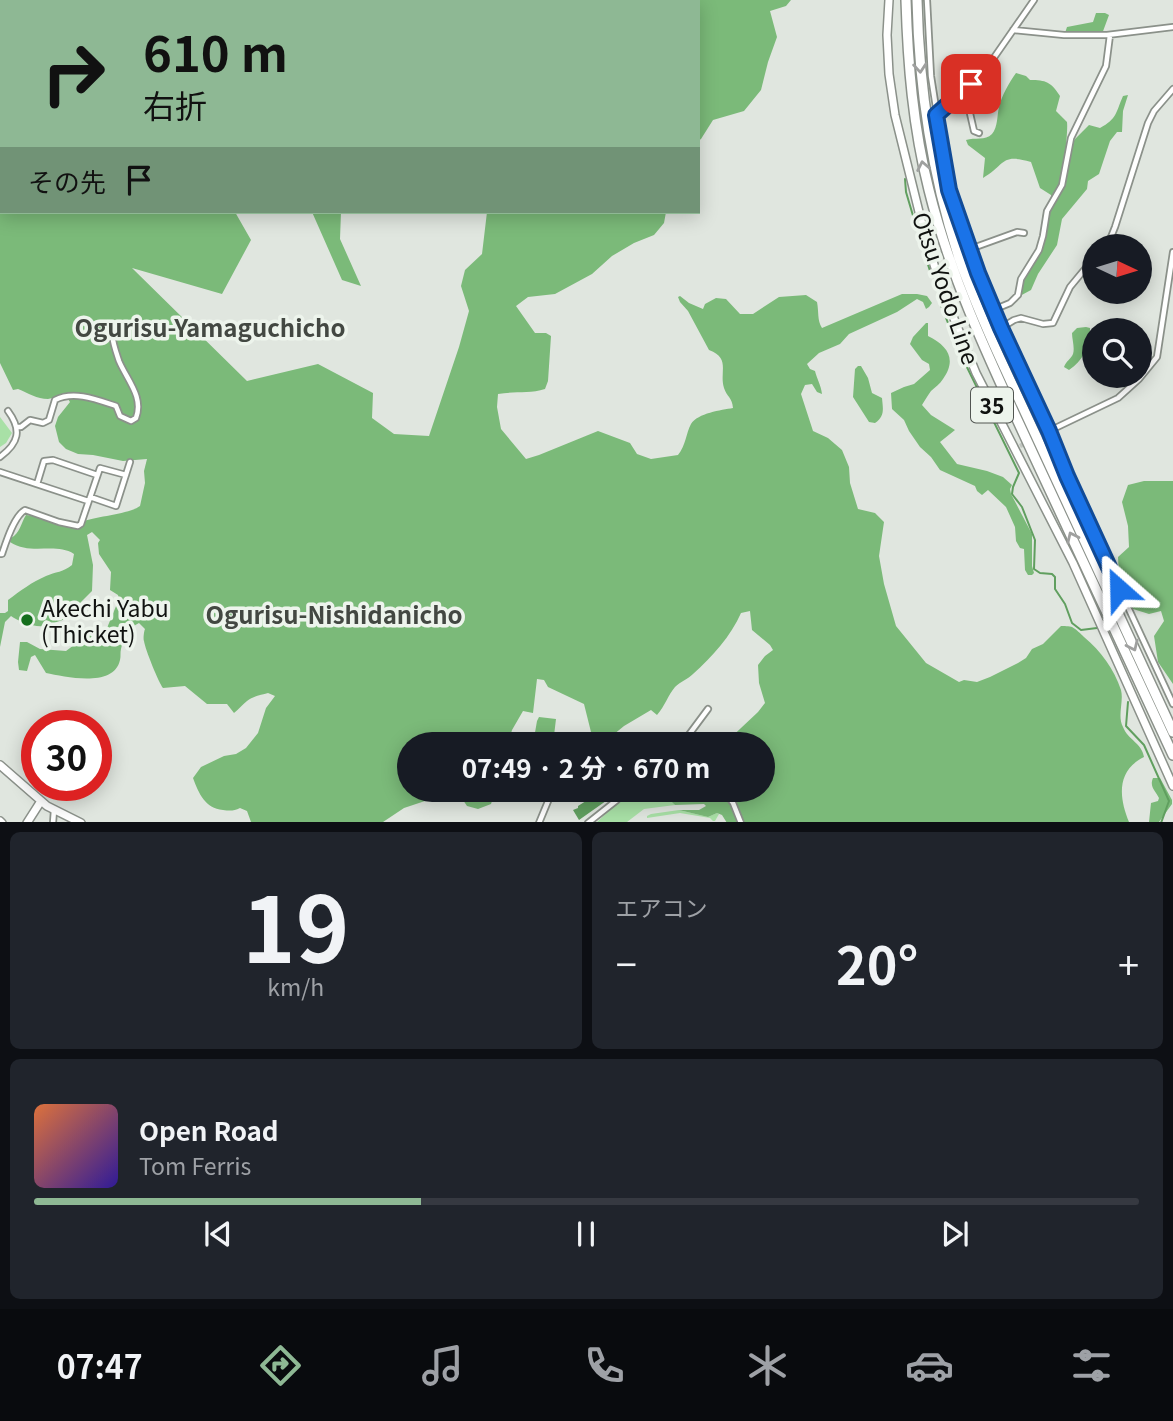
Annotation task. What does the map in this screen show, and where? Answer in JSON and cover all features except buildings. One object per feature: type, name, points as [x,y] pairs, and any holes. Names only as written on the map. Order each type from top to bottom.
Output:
[{"type":"highway","points":[[906,0],[909,70],[916,127],[929,192],[951,265],[983,345],[1173,755]]},
{"type":"highway","points":[[917,0],[920,68],[927,126],[940,190],[961,262],[1000,358],[1173,732]]},
{"type":"main road","name":"Otsu Yodo Line","points":[[889,0],[888,74],[895,115],[921,219],[971,361],[1073,563],[1173,786]]},
{"type":"main road","points":[[0,765],[21,783]]},
{"type":"main road","points":[[27,822],[41,801],[81,822]]},
{"type":"street","points":[[927,0],[936,115],[949,190],[970,248],[975,271],[1173,704]]},
{"type":"street","points":[[936,115],[984,72],[1034,0]]},
{"type":"street","points":[[1013,30],[1064,35],[1110,35],[1173,27]]},
{"type":"street","points":[[993,310],[1010,303],[1018,295],[1021,279],[1039,250],[1046,211],[1062,185],[1071,138],[1106,66],[1110,35]]},
{"type":"street","points":[[1112,234],[1151,116],[1173,89]]},
{"type":"street","points":[[956,97],[969,109],[974,131],[979,133]]},
{"type":"street","points":[[970,248],[1017,232],[1024,233]]},
{"type":"street","points":[[1044,436],[1049,431],[1118,398],[1157,358],[1173,252]]},
{"type":"street","points":[[1001,328],[1021,318],[1044,324],[1053,323],[1070,287],[1082,272]]},
{"type":"street","points":[[17,427],[30,420],[48,420],[55,400],[62,397],[92,397],[116,406],[120,416],[131,421],[136,418],[139,410],[136,395],[121,364],[112,334]]},
{"type":"street","points":[[0,457],[14,443],[17,434],[17,427],[8,411]]},
{"type":"street","points":[[37,484],[44,461],[53,460],[97,475]]},
{"type":"street","points":[[0,472],[116,506],[130,461]]},
{"type":"street","points":[[0,554],[19,513],[25,510],[78,526],[100,468],[126,475]]},
{"type":"street","points":[[691,732],[708,709]]},
{"type":"street","points":[[539,822],[548,802]]},
{"type":"street","points":[[588,822],[614,802]]},
{"type":"street","points":[[732,802],[741,822]]},
{"type":"street","points":[[53,822],[54,810]]},
{"type":"shaded area","points":[[700,0],[791,0],[786,6],[770,11],[777,37],[761,90],[744,111],[713,120],[701,139]]},
{"type":"shaded area","points":[[1096,13],[1109,15],[1102,34],[1065,33],[1067,27],[1093,22]]},
{"type":"shaded area","points":[[1016,73],[1030,80],[1048,83],[1060,96],[1056,111],[1067,122],[1067,153],[1075,139],[1089,125],[1100,128],[1110,121],[1123,96],[1128,95],[1123,111],[1122,132],[1117,132],[1110,141],[1099,174],[1088,181],[1087,189],[1062,219],[1057,245],[1031,290],[1018,297],[1023,281],[1039,254],[1043,214],[1053,203],[1051,195],[1040,188],[1031,162],[1008,160],[983,178],[985,158],[968,145],[966,140],[992,134],[1002,98]]},
{"type":"shaded area","points":[[0,214],[236,214],[251,240],[222,294],[132,268],[247,381],[318,364],[373,393],[372,418],[394,434],[429,436],[469,311],[461,286],[465,270],[482,254],[487,214],[666,214],[664,223],[654,235],[612,256],[592,274],[555,294],[528,297],[516,306],[535,333],[551,336],[545,389],[498,394],[497,407],[501,429],[526,459],[598,431],[630,443],[637,454],[651,459],[678,455],[694,420],[733,408],[724,388],[722,361],[716,353],[709,350],[688,311],[680,302],[680,296],[703,309],[705,304],[716,298],[726,299],[740,314],[753,314],[779,297],[806,295],[817,302],[822,328],[902,294],[927,296],[932,303],[926,309],[923,302],[917,299],[897,312],[849,334],[840,344],[819,353],[807,364],[815,371],[822,394],[817,392],[812,384],[805,385],[801,394],[813,431],[828,438],[842,450],[849,467],[850,483],[858,509],[875,513],[884,522],[879,556],[896,626],[926,663],[959,682],[977,682],[1026,658],[1032,649],[1043,644],[1061,626],[1075,629],[1101,654],[1121,690],[1123,727],[1141,748],[1144,757],[1128,770],[1124,777],[1123,804],[1129,822],[726,822],[717,813],[708,817],[679,810],[699,810],[706,806],[675,805],[672,802],[775,802],[775,732],[737,732],[765,703],[759,683],[758,665],[773,650],[752,630],[750,611],[741,613],[720,646],[693,674],[675,687],[657,715],[651,710],[617,732],[591,732],[584,704],[548,687],[544,680],[537,679],[533,713],[523,711],[511,732],[397,732],[397,802],[422,802],[404,808],[383,822],[251,822],[247,811],[240,808],[217,809],[200,795],[193,778],[201,767],[246,748],[258,733],[266,708],[275,696],[268,693],[254,697],[234,713],[227,704],[207,704],[185,686],[163,688],[145,645],[145,629],[139,623],[127,634],[116,669],[109,674],[88,678],[46,673],[35,655],[31,657],[27,671],[19,670],[20,642],[27,642],[40,649],[66,651],[74,645],[79,631],[103,635],[107,628],[119,599],[118,595],[110,590],[111,572],[99,554],[100,540],[92,532],[87,535],[93,565],[92,591],[66,619],[49,625],[31,625],[11,616],[5,622],[0,647],[0,613],[8,611],[8,600],[36,581],[72,565],[74,554],[67,551],[26,548],[10,542],[26,515],[66,526],[82,526],[84,521],[140,506],[147,459],[123,461],[78,454],[66,449],[59,442],[55,426],[58,417],[70,402],[66,396],[44,399],[18,389],[13,390],[0,363]]},
{"type":"shaded area","points":[[313,214],[341,214],[340,239],[361,286],[342,280]]},
{"type":"shaded area","points":[[926,323],[928,336],[941,344],[950,359],[943,379],[922,405],[931,415],[955,430],[940,442],[957,464],[1003,477],[1012,485],[1011,494],[1032,534],[1032,575],[1028,575],[1025,570],[1024,549],[1020,548],[1016,541],[1015,527],[1006,507],[988,490],[982,495],[975,486],[940,470],[920,447],[904,420],[892,409],[891,393],[914,384],[930,370],[929,364],[922,360],[910,344]]},
{"type":"shaded area","points":[[1082,327],[1082,357],[1069,370],[1064,367],[1073,354],[1072,333]]},
{"type":"shaded area","points":[[861,366],[868,378],[872,393],[882,398],[882,415],[875,423],[869,422],[853,397],[855,369]]},
{"type":"shaded area","points":[[0,417],[12,433],[0,447]]},
{"type":"shaded area","points":[[1144,481],[1173,481],[1173,684],[1158,662],[1154,636],[1164,621],[1161,611],[1149,614],[1133,609],[1119,575],[1118,557],[1129,547],[1128,526],[1122,502],[1128,485]]},
{"type":"shaded area","points":[[539,717],[556,719],[554,732],[535,732]]},
{"type":"shaded area","points":[[1153,778],[1160,778],[1172,800],[1159,822],[1149,822],[1151,803],[1159,798],[1152,786]]},
{"type":"shaded area","points":[[464,802],[492,802],[491,804],[478,809],[467,806]]},
{"type":"shaded area","points":[[584,802],[604,802],[579,820],[573,810]]},
{"type":"shaded area","points":[[618,802],[673,802],[675,805],[644,809],[627,822],[597,822]]},
{"type":"shaded area","points":[[679,810],[708,817],[719,814],[715,821],[680,813],[647,818],[651,814]]},
{"type":"waterway","points":[[905,179],[914,219]]},
{"type":"waterway","points":[[924,252],[931,274]]},
{"type":"waterway","points":[[940,303],[960,353],[1019,473],[1012,494],[1022,507],[1035,540],[1034,569],[1055,577],[1055,589],[1065,604],[1072,623],[1081,630],[1097,628]]},
{"type":"waterway","points":[[1128,702],[1126,726],[1144,745],[1169,801],[1161,822]]},
{"type":"tunnel","points":[[1020,446],[1038,438]]},
{"type":"place","name":"Akechi Yabu (Thicket)","points":[[27,620]]},
{"type":"district","name":"Ogurisu-Yamaguchicho","points":[[210,326]]},
{"type":"district","name":"Ogurisu-Nishidanicho","points":[[334,613]]},
{"type":"route","points":[[971,84],[936,115],[949,190],[1001,328],[1119,589]]}]
